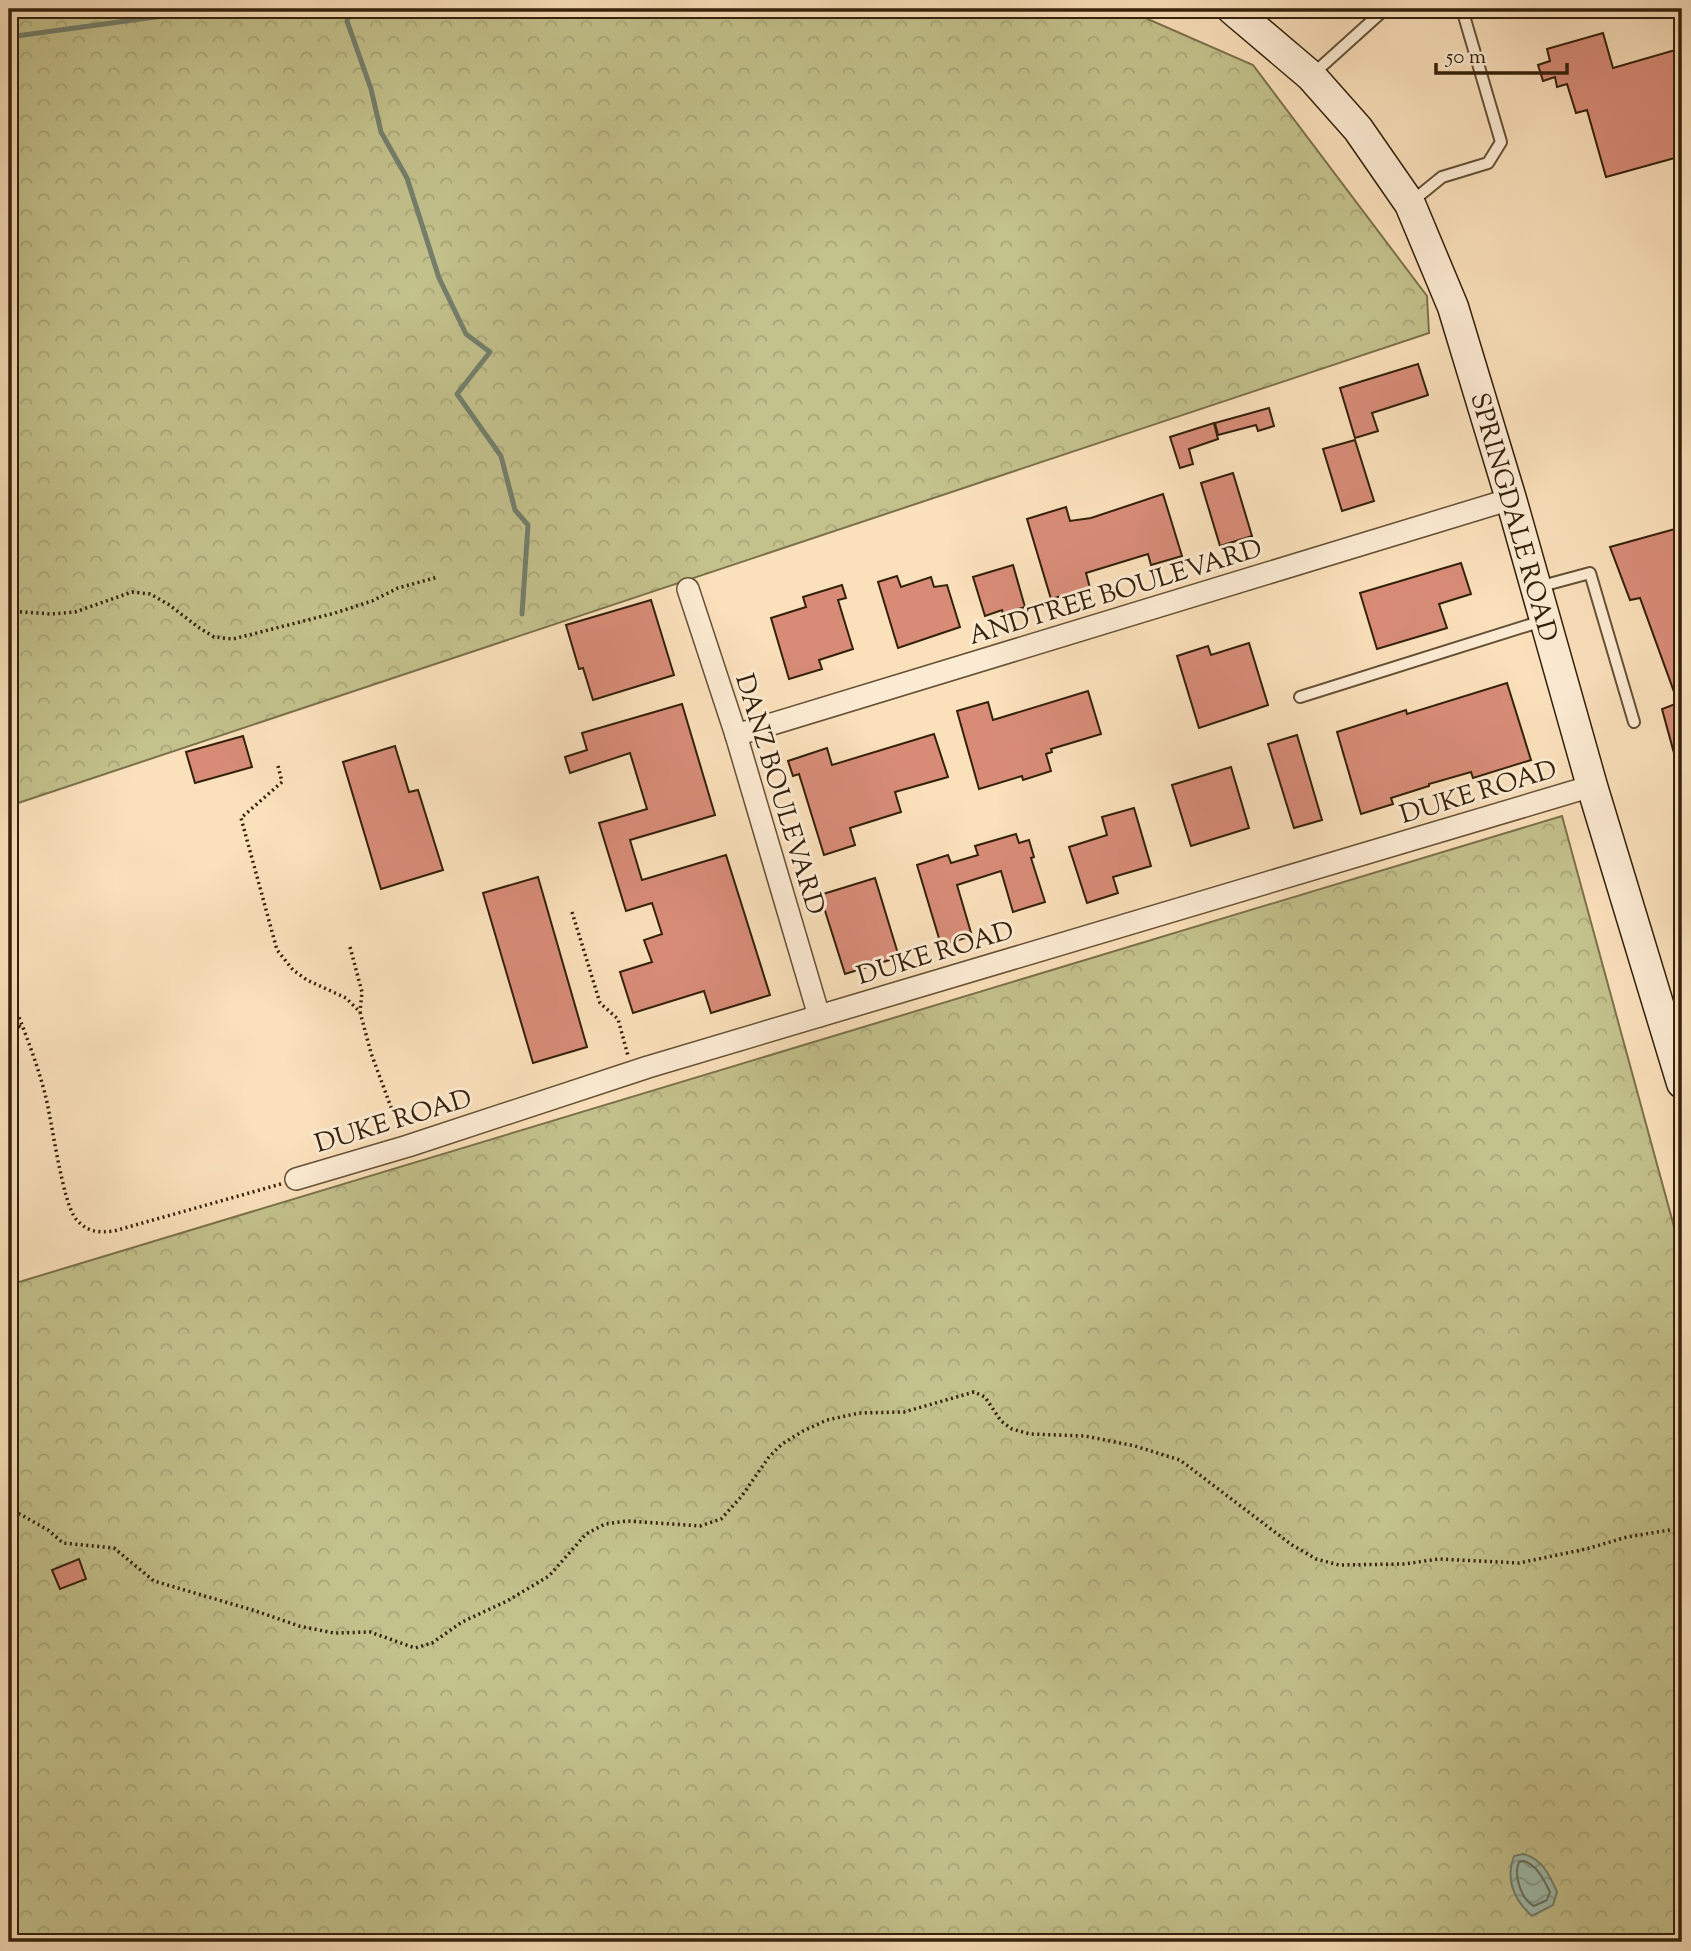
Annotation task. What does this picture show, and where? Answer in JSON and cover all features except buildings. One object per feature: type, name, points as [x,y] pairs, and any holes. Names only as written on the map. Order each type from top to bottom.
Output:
[{"type":"main road","name":"SPRINGDALE ROAD","points":[[1235,10],[1311,76],[1358,129],[1410,204],[1452,307],[1682,1083]]},
{"type":"street","name":"ANDTREE BOULEVARD","points":[[736,736],[1511,499]]},
{"type":"street","name":"DANZ BOULEVARD","points":[[688,589],[736,736],[819,1016]]},
{"type":"street","name":"DUKE ROAD","points":[[296,1179],[408,1146],[632,1072],[1592,786]]},
{"type":"lane","points":[[1311,76],[1385,9]]},
{"type":"lane","points":[[1410,204],[1442,177],[1488,163],[1501,142],[1462,9]]},
{"type":"lane","points":[[1536,587],[1590,573],[1634,722]]},
{"type":"lane","points":[[1300,697],[1545,620]]},
{"type":"path","points":[[9,611],[51,614],[75,612],[132,592],[150,594],[214,637],[233,639],[335,613],[372,601],[398,588],[438,577]]},
{"type":"path","points":[[278,766],[282,782],[242,818],[276,950],[293,970],[307,980],[346,998],[360,1012]]},
{"type":"path","points":[[572,912],[600,1003],[618,1019],[632,1072]]},
{"type":"path","points":[[350,947],[362,992],[360,1012],[393,1117],[408,1146]]},
{"type":"path","points":[[9,992],[45,1093],[66,1195],[74,1217],[84,1228],[98,1233],[114,1231],[296,1179]]},
{"type":"path","points":[[9,1023],[13,1022],[24,1030]]},
{"type":"path","points":[[9,1508],[63,1543],[114,1548],[154,1581],[299,1626],[334,1633],[370,1632],[415,1648],[432,1643],[462,1622],[507,1601],[549,1576],[586,1534],[606,1524],[627,1521],[700,1526],[721,1519],[741,1497],[769,1457],[782,1444],[815,1425],[859,1413],[904,1412],[974,1392],[985,1397],[1001,1421],[1012,1429],[1030,1434],[1085,1436],[1135,1446],[1180,1460],[1292,1545],[1317,1559],[1339,1565],[1404,1564],[1439,1559],[1519,1563],[1682,1528]]},
{"type":"green space","points":[[9,9],[1125,9],[1253,65],[1427,296],[1429,333],[9,806]]},
{"type":"green space","points":[[1562,816],[1682,1256],[1682,1942],[452,1942],[451,1939],[407,1942],[9,1942],[9,1285]]},
{"type":"water","points":[[1523,1854],[1540,1864],[1557,1892],[1553,1905],[1532,1916],[1520,1903],[1511,1881],[1514,1856]]},
{"type":"waterway","points":[[9,37],[214,9]]},
{"type":"waterway","points":[[350,9],[347,21],[371,89],[381,132],[407,178],[439,278],[466,334],[490,352],[457,394],[501,456],[515,510],[528,525],[522,614]]}]
